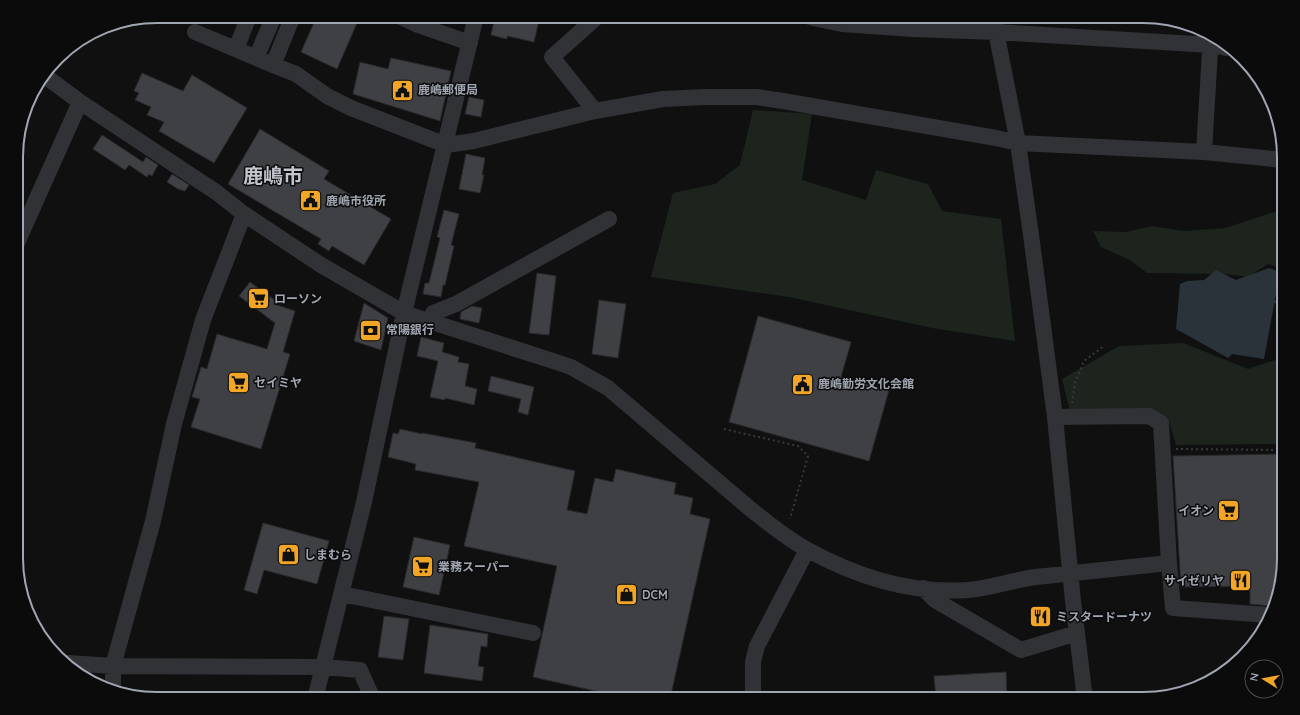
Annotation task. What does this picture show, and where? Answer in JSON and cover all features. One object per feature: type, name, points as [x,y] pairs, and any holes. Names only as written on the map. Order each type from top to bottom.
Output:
[{"type":"street","points":[[236,49],[246,23]]},
{"type":"street","points":[[256,58],[271,23]]},
{"type":"street","points":[[273,65],[290,43],[292,23]]},
{"type":"street","points":[[414,23],[470,43]]},
{"type":"street","points":[[317,692],[364,502],[404,312],[446,146],[474,23]]},
{"type":"street","points":[[590,23],[552,58],[595,111]]},
{"type":"street","points":[[838,23],[876,23]]},
{"type":"street","points":[[920,23],[997,32],[1206,39]]},
{"type":"street","points":[[995,23],[1018,143],[1055,417],[1070,574],[1084,692]]},
{"type":"street","points":[[195,32],[296,74],[326,96],[351,108],[446,146],[474,141],[595,111],[663,99],[756,97],[1018,143],[1204,152],[1277,159]]},
{"type":"street","points":[[1204,152],[1211,42]]},
{"type":"street","points":[[49,79],[80,102],[216,192],[244,214],[321,265],[404,312],[571,367],[608,388],[754,512],[807,550],[858,574],[880,581],[923,588],[968,590],[1034,577],[1169,563]]},
{"type":"street","points":[[23,230],[80,102]]},
{"type":"street","points":[[113,684],[113,666],[153,521],[174,424],[203,320],[244,214]]},
{"type":"street","points":[[433,313],[456,304],[609,219]]},
{"type":"street","points":[[1055,417],[1149,416],[1161,423],[1173,608],[1264,616]]},
{"type":"street","points":[[753,692],[753,662],[757,646],[807,550]]},
{"type":"street","points":[[923,588],[935,600],[1021,650],[1077,633]]},
{"type":"street","points":[[342,594],[533,633]]},
{"type":"street","points":[[74,663],[113,666],[323,667],[360,670],[370,692]]},
{"type":"path","points":[[1072,403],[1075,383],[1084,361],[1104,346]]},
{"type":"path","points":[[724,429],[798,446],[808,456],[790,519]]},
{"type":"path","points":[[1162,449],[1277,450]]},
{"type":"shaded area","points":[[753,110],[812,114],[802,180],[866,200],[876,170],[928,184],[942,211],[1001,219],[1015,341],[932,328],[789,297],[651,277],[673,193],[715,184],[740,165]]},
{"type":"shaded area","points":[[1277,211],[1277,267],[1268,264],[1248,277],[1226,274],[1147,273],[1130,260],[1101,247],[1093,231],[1126,232],[1152,226],[1184,231],[1225,228]]},
{"type":"shaded area","points":[[1269,268],[1277,271],[1277,288],[1264,359],[1232,354],[1228,358],[1176,329],[1180,284],[1187,281],[1204,280],[1216,270],[1236,280]]},
{"type":"shaded area","points":[[1183,343],[1248,369],[1277,359],[1277,444],[1176,445],[1168,418],[1154,410],[1070,411],[1062,379],[1119,346]]},
{"type":"building","points":[[314,23],[357,23],[337,69],[301,52]]},
{"type":"building","points":[[494,23],[538,23],[534,42],[507,36],[507,39],[491,35]]},
{"type":"building","points":[[391,58],[451,71],[440,121],[353,94],[360,62],[388,69]]},
{"type":"building","points":[[142,73],[183,91],[192,75],[247,108],[214,163],[159,131],[164,122],[147,115],[151,107],[135,100],[139,93],[134,91]]},
{"type":"building","points":[[469,97],[484,100],[481,117],[465,114]]},
{"type":"building","name":"鹿嶋市役所","points":[[260,129],[329,171],[324,179],[391,219],[364,265],[332,246],[329,251],[318,244],[321,239],[228,184]]},
{"type":"building","points":[[102,135],[143,162],[146,157],[158,165],[152,176],[149,174],[147,177],[129,165],[125,170],[93,149]]},
{"type":"building","points":[[466,154],[485,158],[482,175],[484,175],[480,193],[459,189]]},
{"type":"building","points":[[172,174],[189,185],[185,191],[178,189],[167,182]]},
{"type":"building","points":[[444,210],[459,214],[451,245],[454,246],[441,297],[423,294],[425,283],[429,283],[440,238],[437,237]]},
{"type":"building","points":[[537,273],[556,276],[549,335],[529,333]]},
{"type":"building","name":"セイミヤ","points":[[250,282],[276,301],[274,304],[295,311],[283,352],[290,354],[261,449],[191,427],[200,399],[192,397],[201,367],[207,369],[217,334],[267,349],[275,323],[239,296]]},
{"type":"building","points":[[599,300],[626,304],[618,358],[592,354]]},
{"type":"building","name":"常陽銀行","points":[[364,303],[388,318],[381,350],[354,341]]},
{"type":"building","points":[[472,306],[482,308],[479,323],[460,319],[461,312]]},
{"type":"building","name":"鹿嶋勤労文化会館","points":[[758,316],[851,342],[841,377],[889,390],[869,461],[729,422]]},
{"type":"building","points":[[421,337],[444,343],[442,352],[459,357],[458,362],[469,364],[465,386],[477,389],[474,405],[445,398],[445,400],[430,397],[438,361],[417,356]]},
{"type":"building","points":[[491,376],[534,387],[528,415],[518,412],[521,399],[488,391]]},
{"type":"building","points":[[400,429],[476,443],[475,448],[575,471],[567,510],[587,514],[595,478],[613,482],[616,469],[676,483],[674,494],[693,498],[690,514],[710,519],[672,692],[600,692],[533,677],[557,566],[464,546],[479,482],[415,470],[416,464],[388,457],[393,433],[398,434]]},
{"type":"building","name":"イオン","points":[[1277,454],[1277,567],[1268,606],[1250,604],[1250,586],[1181,587],[1173,456]]},
{"type":"building","name":"しまむら","points":[[263,523],[329,541],[317,584],[264,570],[257,594],[244,590]]},
{"type":"building","points":[[414,537],[450,545],[439,595],[403,587]]},
{"type":"building","points":[[384,616],[409,619],[403,660],[378,657]]},
{"type":"building","points":[[430,625],[488,634],[487,647],[481,646],[478,666],[484,667],[482,681],[424,673]]},
{"type":"building","points":[[1006,672],[1007,692],[935,692],[934,676]]},
{"type":"waterway","points":[[1271,301],[1277,302]]},
{"type":"place","name":"鹿嶋郵便局","points":[[403,90]]},
{"type":"place","name":"鹿嶋市役所","points":[[310,201]]},
{"type":"place","name":"ローソン","points":[[258,299]]},
{"type":"place","name":"常陽銀行","points":[[371,330]]},
{"type":"place","name":"セイミヤ","points":[[239,383]]},
{"type":"place","name":"鹿嶋勤労文化会館","points":[[802,384]]},
{"type":"place","name":"イオン","points":[[1229,511]]},
{"type":"place","name":"しまむら","points":[[289,555]]},
{"type":"place","name":"業務スーパー","points":[[423,567]]},
{"type":"place","name":"サイゼリヤ","points":[[1240,581]]},
{"type":"place","name":"DCM","points":[[626,595]]},
{"type":"place","name":"ミスタードーナツ","points":[[1040,617]]},
{"type":"district","name":"鹿嶋市","points":[[273,176]]}]
